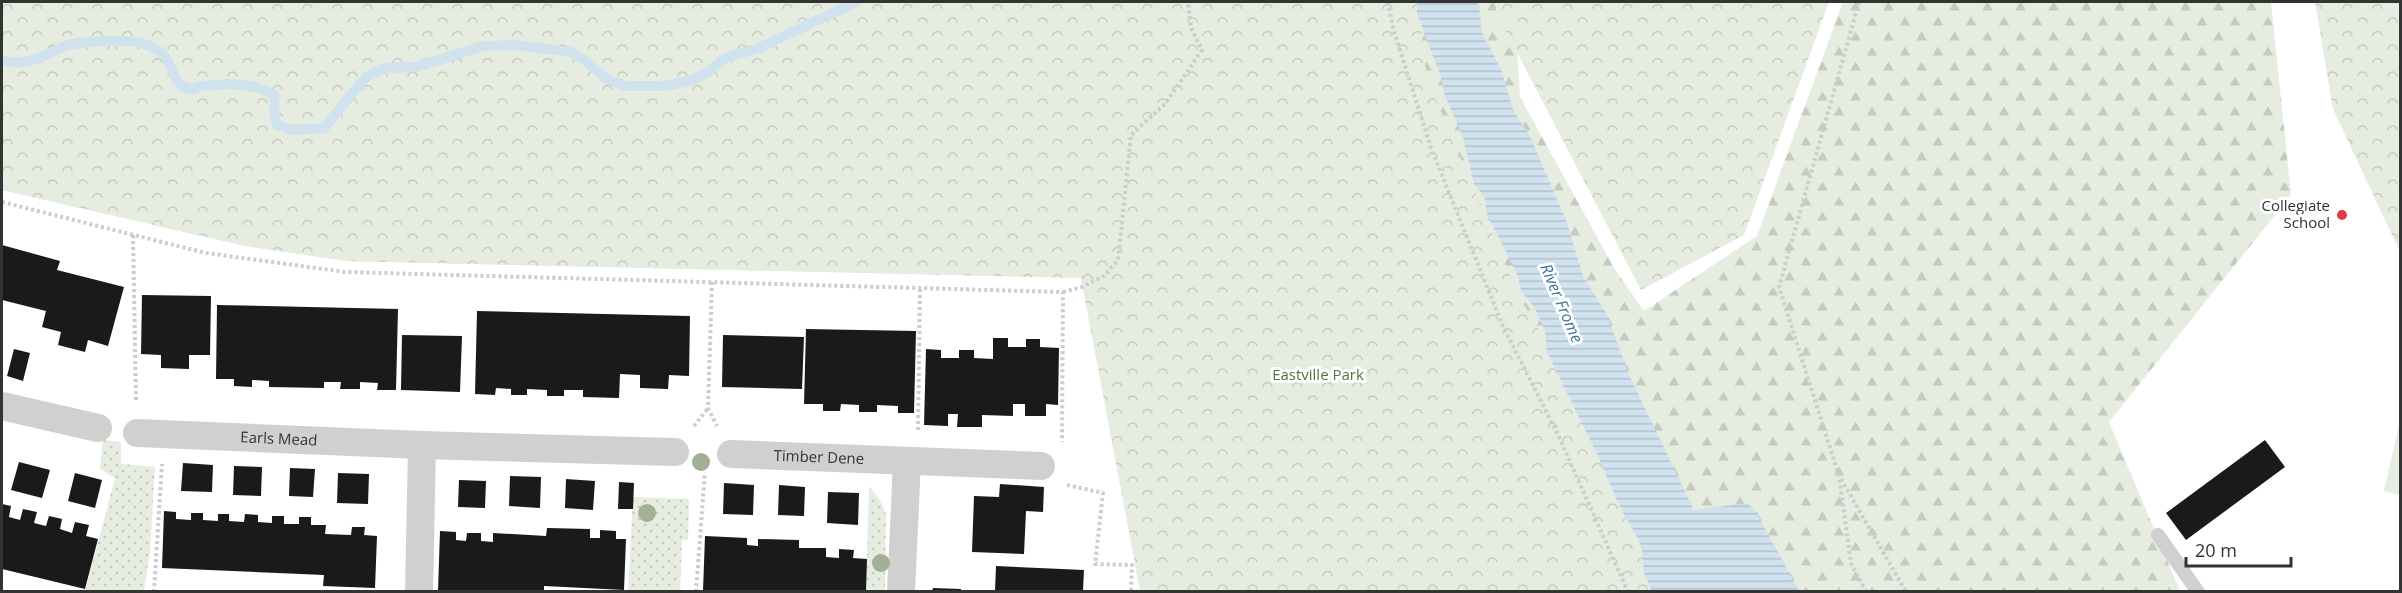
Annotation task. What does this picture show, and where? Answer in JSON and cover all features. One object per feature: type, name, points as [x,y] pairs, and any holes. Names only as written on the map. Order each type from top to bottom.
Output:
[{"type":"street","points":[[2,406],[98,428]]},
{"type":"street","name":"Earls Mead","points":[[150,433],[422,445],[675,452]]},
{"type":"street","points":[[419,591],[422,445]]},
{"type":"street","name":"Timber Dene","points":[[731,454],[1055,467]]},
{"type":"street","points":[[901,591],[912,461]]},
{"type":"lane","points":[[2158,535],[2198,591]]},
{"type":"path","points":[[2,202],[206,253],[345,272],[1063,292],[1082,287],[1104,276],[1118,260],[1131,135],[1165,104],[1202,50],[1191,28],[1188,2]]},
{"type":"path","points":[[1388,2],[1393,28],[1431,148],[1502,324],[1559,437],[1628,591]]},
{"type":"path","points":[[1859,2],[1779,287],[1839,476],[1851,562],[1866,591]]},
{"type":"path","points":[[133,235],[150,433],[154,591]]},
{"type":"path","points":[[712,282],[708,408],[731,454]]},
{"type":"path","points":[[912,461],[920,287]]},
{"type":"path","points":[[1063,292],[1055,467],[1103,493],[1095,564],[1132,565],[1131,591]]},
{"type":"path","points":[[696,591],[705,465]]},
{"type":"path","points":[[1839,476],[1905,591]]},
{"type":"green space","points":[[2,2],[1514,2],[1520,97],[1614,268],[1644,311],[1757,236],[1843,2],[2271,2],[2291,195],[2109,422],[2180,591],[1337,592],[1091,330],[1081,278],[347,261],[245,246],[2,190]]},
{"type":"green space","name":"Eastville Park","points":[[2,2],[1424,2],[1420,42],[1429,83],[1518,295],[1575,391],[1657,591],[1140,591],[1081,278],[347,261],[245,246],[2,190]]},
{"type":"green space","points":[[1496,2],[1829,2],[1744,235],[1641,290],[1496,12]]},
{"type":"green space","points":[[2315,2],[2400,2],[2400,252],[2333,109]]},
{"type":"green space","points":[[2400,420],[2400,495],[2384,491]]},
{"type":"green space","points":[[103,440],[121,442],[121,464],[155,467],[150,552],[144,591],[85,592],[115,478],[100,469]]},
{"type":"green space","points":[[869,486],[880,500],[886,514],[885,591],[866,591]]},
{"type":"green space","points":[[633,497],[689,499],[688,540],[682,540],[680,591],[628,592]]},
{"type":"water","name":"River Frome","points":[[1417,2],[1476,2],[1479,5],[1482,33],[1501,69],[1514,112],[1530,136],[1566,220],[1583,276],[1607,315],[1629,375],[1694,510],[1748,503],[1757,514],[1799,591],[1652,591],[1644,573],[1642,550],[1638,539],[1618,503],[1597,454],[1547,352],[1545,330],[1534,307],[1521,291],[1518,276],[1487,214],[1484,197],[1474,184],[1463,137],[1445,96],[1440,74],[1417,14]]},
{"type":"building","points":[[2,245],[60,261],[57,270],[124,287],[108,346],[88,340],[85,352],[58,345],[61,332],[42,327],[46,311],[2,300]]},
{"type":"building","points":[[142,295],[211,296],[210,355],[189,355],[189,369],[161,368],[161,355],[141,354]]},
{"type":"building","points":[[217,305],[398,309],[396,390],[377,390],[378,383],[360,382],[360,389],[340,389],[341,382],[324,382],[324,388],[269,387],[269,381],[252,380],[252,387],[234,386],[234,379],[216,379]]},
{"type":"building","points":[[477,311],[690,316],[689,376],[669,375],[668,389],[640,388],[640,375],[620,374],[619,398],[583,397],[583,390],[564,390],[564,396],[547,396],[547,390],[527,389],[527,395],[511,395],[511,389],[496,388],[495,395],[475,394]]},
{"type":"building","points":[[806,329],[916,331],[914,413],[898,413],[898,406],[877,405],[877,412],[859,412],[859,405],[841,404],[840,411],[823,411],[823,404],[804,404]]},
{"type":"building","points":[[402,335],[462,336],[460,392],[401,390]]},
{"type":"building","points":[[723,335],[804,337],[802,389],[722,387]]},
{"type":"building","points":[[993,338],[1008,338],[1008,347],[1026,347],[1026,339],[1040,339],[1040,347],[1059,348],[1058,405],[1046,404],[1046,416],[1025,416],[1025,404],[1013,404],[1013,416],[982,415],[982,427],[957,427],[958,414],[948,414],[948,426],[924,425],[926,349],[941,350],[941,358],[959,358],[959,350],[974,350],[974,358],[993,359]]},
{"type":"building","points":[[14,349],[30,353],[23,381],[7,376]]},
{"type":"building","points":[[2265,440],[2285,467],[2186,540],[2166,513]]},
{"type":"building","points":[[19,462],[50,470],[42,498],[11,490]]},
{"type":"building","points":[[183,463],[213,465],[212,492],[181,491]]},
{"type":"building","points":[[234,466],[262,467],[261,496],[233,495]]},
{"type":"building","points":[[290,468],[315,469],[313,497],[289,496]]},
{"type":"building","points":[[75,473],[102,480],[95,508],[68,501]]},
{"type":"building","points":[[338,473],[369,474],[368,504],[337,503]]},
{"type":"building","points":[[510,476],[541,477],[540,508],[509,506]]},
{"type":"building","points":[[566,479],[595,481],[593,510],[565,508]]},
{"type":"building","points":[[459,480],[486,481],[485,508],[458,507]]},
{"type":"building","points":[[619,482],[634,483],[633,509],[618,509]]},
{"type":"building","points":[[724,483],[754,485],[753,515],[723,514]]},
{"type":"building","points":[[1000,484],[1044,487],[1043,512],[1026,511],[1024,554],[972,552],[974,496],[999,497]]},
{"type":"building","points":[[779,485],[805,487],[804,516],[778,515]]},
{"type":"building","points":[[828,492],[859,493],[858,525],[827,523]]},
{"type":"building","points":[[2,504],[11,506],[9,517],[20,520],[23,509],[37,512],[34,523],[46,526],[49,516],[62,519],[60,529],[72,533],[75,522],[89,525],[86,536],[98,539],[85,589],[2,569]]},
{"type":"building","points":[[164,511],[176,512],[176,519],[191,520],[191,513],[203,513],[203,520],[218,521],[218,514],[229,514],[229,521],[244,522],[245,514],[258,515],[258,522],[272,523],[272,516],[284,516],[284,524],[299,524],[299,517],[311,517],[311,525],[326,525],[325,534],[351,535],[352,527],[365,527],[364,535],[377,536],[375,588],[323,586],[324,575],[162,568]]},
{"type":"building","points":[[547,528],[590,529],[590,538],[600,538],[600,530],[616,531],[616,539],[626,539],[624,590],[544,586],[544,591],[438,591],[440,531],[456,532],[456,540],[466,541],[467,533],[481,533],[481,541],[493,542],[493,533],[546,536]]},
{"type":"building","points":[[705,536],[747,538],[747,545],[758,546],[758,539],[799,540],[799,548],[826,548],[826,557],[839,558],[839,549],[854,550],[853,558],[867,559],[866,591],[703,591]]},
{"type":"building","points":[[996,566],[1084,570],[1083,591],[995,591]]},
{"type":"building","points":[[933,588],[961,589],[961,591],[932,591]]},
{"type":"waterway","points":[[2,61],[33,60],[76,43],[139,42],[164,55],[180,85],[184,88],[230,84],[258,88],[274,95],[277,125],[293,130],[324,128],[366,77],[384,68],[417,67],[483,46],[514,45],[571,52],[586,61],[605,78],[625,86],[664,86],[690,81],[708,72],[725,58],[759,48],[856,2]]},
{"type":"place","name":"Collegiate School","points":[[2342,215]]}]
